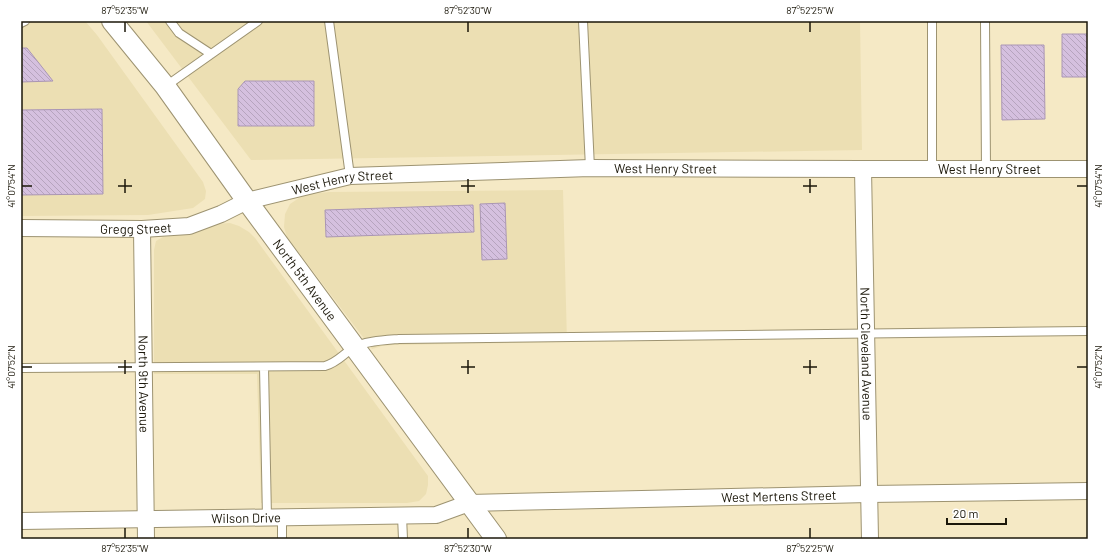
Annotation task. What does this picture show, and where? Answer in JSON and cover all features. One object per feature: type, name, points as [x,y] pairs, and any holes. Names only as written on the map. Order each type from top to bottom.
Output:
[{"type":"street","name":"North 5th Avenue","points":[[112,21],[165,86],[247,201],[496,539]]},
{"type":"street","name":"West Henry Street","points":[[247,201],[350,176],[590,168],[1088,169]]},
{"type":"street","name":"North Cleveland Avenue","points":[[863,169],[870,539]]},
{"type":"street","name":"Gregg Street","points":[[21,228],[142,229],[190,226],[221,214],[247,201]]},
{"type":"street","name":"North 9th Avenue","points":[[142,229],[146,539]]},
{"type":"street","name":"West Mertens Street","points":[[469,503],[869,494],[1088,491]]},
{"type":"street","name":"Wilson Drive","points":[[21,521],[436,515],[469,503]]},
{"type":"lane","points":[[21,23],[25,21]]},
{"type":"lane","points":[[170,21],[179,33],[211,54]]},
{"type":"lane","points":[[165,86],[258,21]]},
{"type":"lane","points":[[329,21],[350,176]]},
{"type":"lane","points":[[582,21],[590,168]]},
{"type":"lane","points":[[932,21],[932,169]]},
{"type":"lane","points":[[985,21],[986,169]]},
{"type":"lane","points":[[21,368],[325,366],[334,363],[354,347],[376,341],[399,339],[1088,331]]},
{"type":"lane","points":[[264,367],[274,518],[282,539]]},
{"type":"lane","points":[[402,516],[403,539]]},
{"type":"shaded area","points":[[21,21],[85,21],[97,35],[203,182],[206,191],[205,199],[193,208],[148,215],[21,216]]},
{"type":"shaded area","points":[[146,21],[860,21],[862,150],[251,160]]},
{"type":"shaded area","points":[[563,190],[567,342],[393,345],[372,349],[287,237],[284,227],[285,214],[290,204],[299,198],[310,194],[329,192]]},
{"type":"shaded area","points":[[230,223],[249,232],[255,238],[428,476],[426,494],[419,501],[407,503],[261,503],[257,374],[154,374],[154,250],[156,241],[163,237],[195,232],[216,224]]},
{"type":"building","points":[[1062,34],[1088,34],[1088,77],[1062,77]]},
{"type":"building","points":[[1001,45],[1044,45],[1045,119],[1002,120]]},
{"type":"building","points":[[21,48],[27,48],[53,81],[21,82]]},
{"type":"building","points":[[245,81],[314,81],[314,126],[238,126],[238,89]]},
{"type":"building","points":[[102,109],[103,194],[21,195],[21,110]]},
{"type":"building","points":[[505,203],[507,259],[482,260],[480,204]]},
{"type":"building","points":[[473,205],[474,232],[326,237],[325,210]]}]
